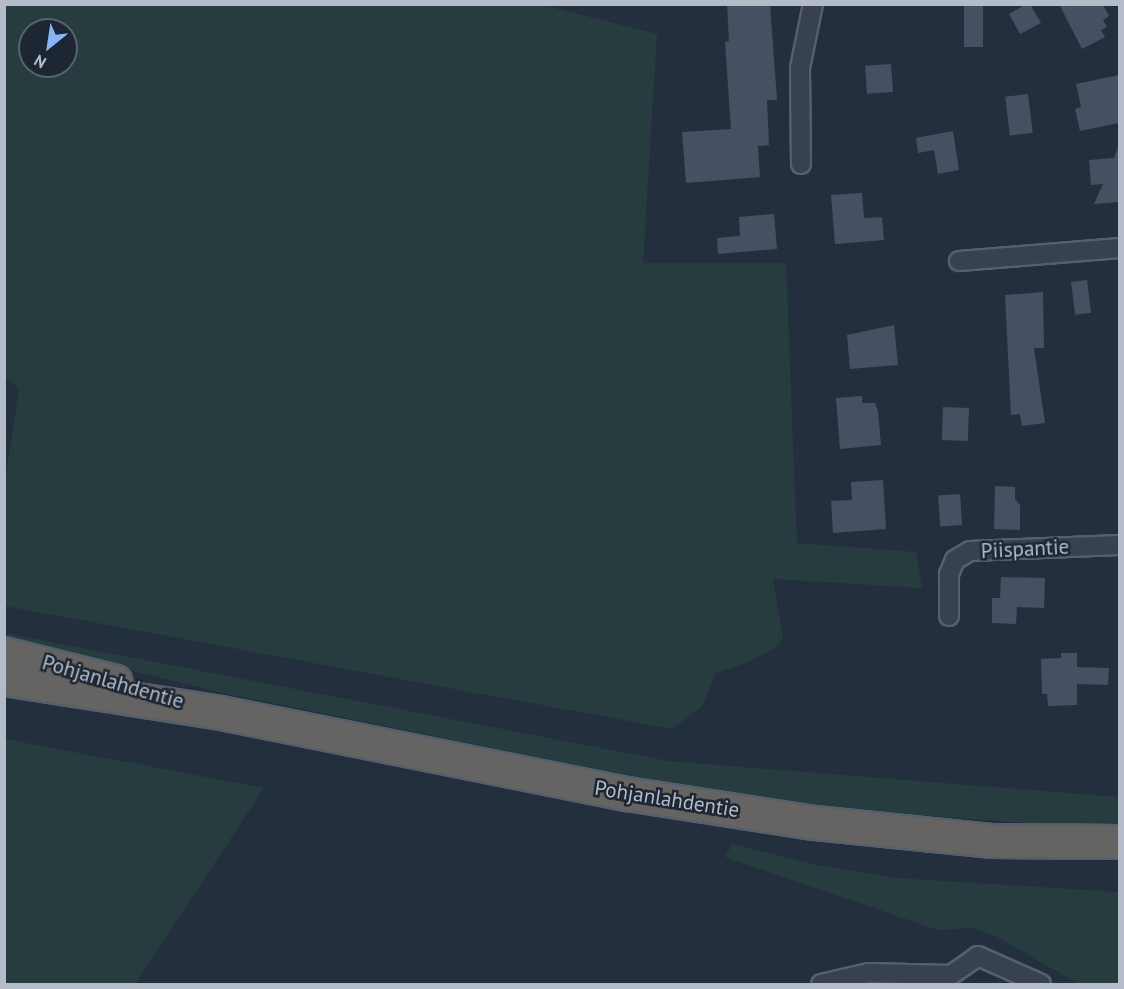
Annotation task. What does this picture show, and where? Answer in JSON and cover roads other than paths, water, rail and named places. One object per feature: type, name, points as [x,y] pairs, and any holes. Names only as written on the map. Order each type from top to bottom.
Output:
[{"type":"highway","name":"Pohjanlahdentie","points":[[4,654],[60,665],[221,713]]},
{"type":"highway","name":"Pohjanlahdentie","points":[[4,679],[221,713],[627,794],[815,823],[993,841],[1119,842]]},
{"type":"street","points":[[801,164],[800,68],[813,4]]},
{"type":"street","points":[[959,261],[1119,248]]},
{"type":"street","name":"Piispantie","points":[[949,616],[949,574],[955,560],[970,552],[1119,545]]},
{"type":"street","points":[[821,984],[869,973],[951,975],[978,956],[1041,984]]}]
